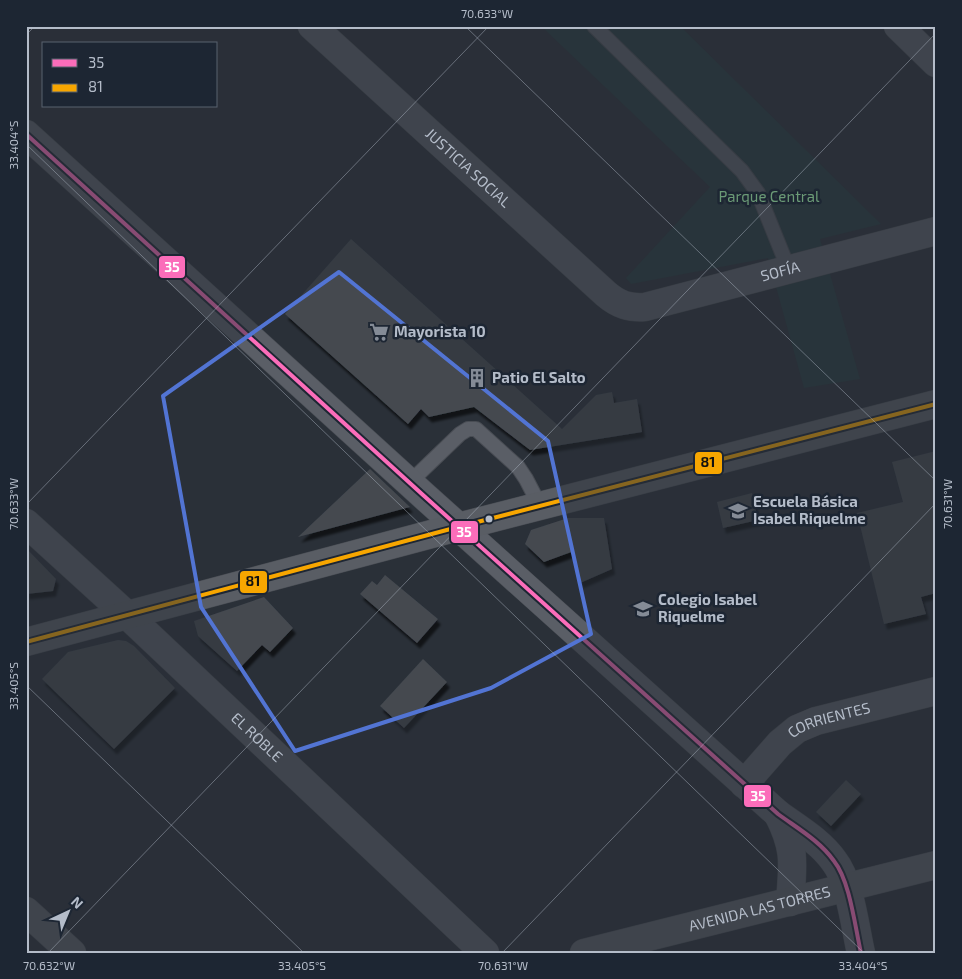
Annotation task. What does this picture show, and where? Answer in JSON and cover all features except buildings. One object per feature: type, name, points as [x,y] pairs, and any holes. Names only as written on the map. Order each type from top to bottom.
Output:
[{"type":"main road","points":[[26,642],[458,527],[936,404]]},
{"type":"main road","name":"AVENIDA LAS TORRES","points":[[584,953],[936,865]]},
{"type":"main road","points":[[26,912],[72,953]]},
{"type":"street","name":"JUSTICIA SOCIAL","points":[[312,26],[606,294],[625,306]]},
{"type":"street","points":[[898,26],[936,63]]},
{"type":"street","points":[[26,134],[409,483],[744,784],[778,814],[824,850],[838,867],[846,888],[861,953]]},
{"type":"street","name":"SOFÍA","points":[[625,306],[645,307],[936,231]]},
{"type":"street","name":"EL ROBLE","points":[[26,523],[127,615],[485,953]]},
{"type":"street","name":"CORRIENTES","points":[[744,784],[780,743],[797,729],[816,722],[936,691]]},
{"type":"street","points":[[778,814],[788,834],[792,853],[790,902]]},
{"type":"lane","points":[[594,26],[742,171],[758,193],[789,270]]},
{"type":"lane","points":[[409,483],[460,434],[468,429],[476,429],[518,467],[540,506]]},
{"type":"highlighted area","points":[[339,272],[548,441],[591,634],[491,688],[295,751],[201,607],[163,396]]},
{"type":"green space","name":"Parque Central","points":[[541,26],[680,26],[881,224],[820,239],[860,379],[804,388],[768,258],[631,284],[626,278],[710,187]]},
{"type":"transit line","name":"35","points":[[26,134],[778,814],[822,847],[834,861],[844,880],[861,953]]},
{"type":"transit line","name":"81","points":[[26,642],[458,527],[936,404]]},
{"type":"place","name":"Mayorista 10","points":[[379,332]]},
{"type":"place","name":"Patio El Salto","points":[[477,378]]},
{"type":"place","name":"Escuela Básica Isabel Riquelme","points":[[738,511]]},
{"type":"place","name":"Colegio Isabel Riquelme","points":[[643,609]]}]
